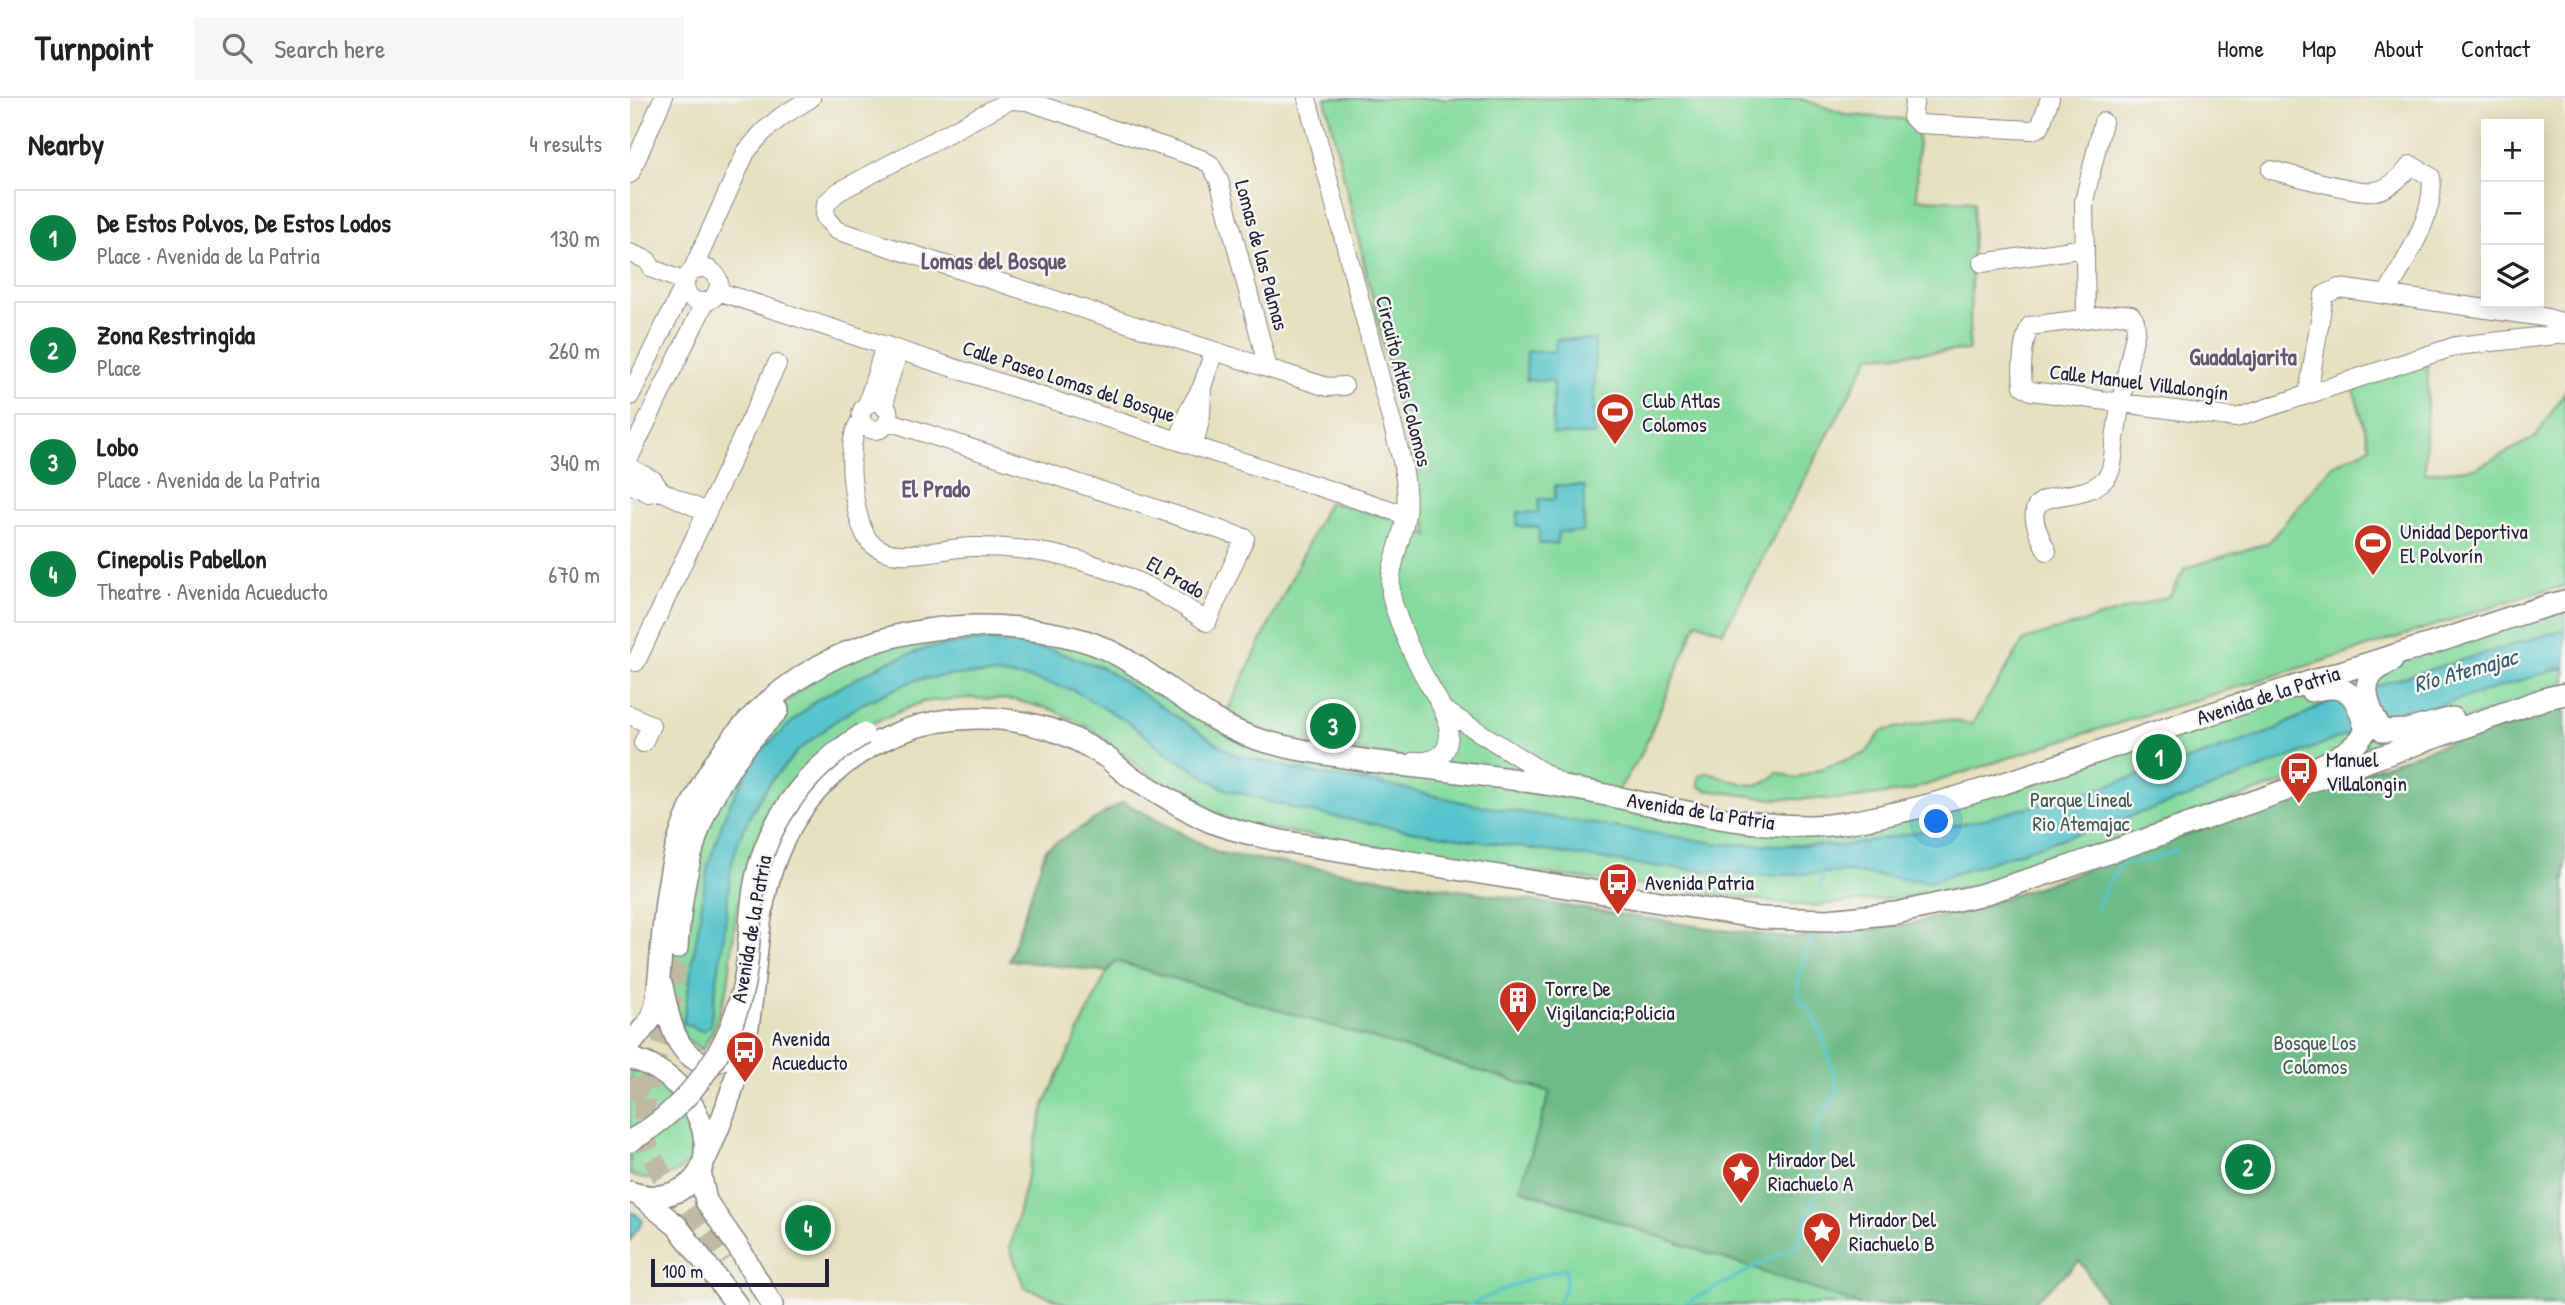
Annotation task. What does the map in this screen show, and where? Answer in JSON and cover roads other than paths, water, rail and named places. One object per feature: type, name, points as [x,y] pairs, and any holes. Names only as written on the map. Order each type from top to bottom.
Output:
[{"type":"main road","name":"Avenida de la Patria","points":[[630,1045],[651,1019],[656,1005],[665,900],[686,817],[720,754],[748,720],[783,688],[840,655],[893,636],[942,627],[1002,627],[1054,634],[1094,644],[1126,659],[1222,724],[1252,738],[1349,758],[1566,787],[1746,821],[1809,826],[1855,821],[1935,804],[2216,711],[2565,601]]},
{"type":"main road","points":[[2434,643],[2388,662],[2373,674],[2368,685],[2369,700],[2383,731],[2407,730],[2455,718],[2486,719]]},
{"type":"main road","name":"Avenida de la Patria","points":[[677,948],[686,870],[696,835],[725,774],[765,722],[840,655]]},
{"type":"main road","points":[[2216,711],[2277,701],[2328,687],[2342,688],[2352,694],[2366,730],[2362,739],[2277,794]]},
{"type":"main road","name":"Avenida de la Patria","points":[[703,1164],[735,1085],[748,1021],[768,881],[780,846],[797,816],[839,768],[862,751],[911,728],[966,718],[1023,722],[1053,730],[1082,743],[1182,808],[1210,822],[1281,841],[1760,918],[1828,920],[1896,914],[1980,895],[2565,694]]},
{"type":"main road","name":"Avenida de la Patria","points":[[630,1141],[654,1126],[684,1098],[716,1058],[731,1027],[743,990],[754,887],[772,831],[809,776],[834,753],[863,734],[898,718],[931,709],[966,705],[1003,706],[1033,712],[1087,734],[1134,769],[1147,785]]},
{"type":"main road","points":[[659,978],[678,1042],[686,1053],[695,1059],[710,1063],[717,1063],[730,1049],[753,979]]},
{"type":"main road","points":[[630,1058],[658,1070],[688,1098],[702,1125],[706,1201],[772,1305]]},
{"type":"main road","points":[[635,1194],[656,1197],[684,1188],[703,1164]]},
{"type":"main road","points":[[635,1194],[677,1226],[737,1305]]},
{"type":"main road","points":[[723,1263],[752,1305]]},
{"type":"street","points":[[630,174],[663,98]]},
{"type":"street","points":[[630,397],[746,152],[782,116],[811,98]]},
{"type":"street","name":"Circuito Atlas Colomos","points":[[1307,98],[1402,460],[1407,495],[1406,515],[1391,575],[1392,600],[1419,668],[1444,710],[1448,742],[1437,758],[1427,762],[1349,758]]},
{"type":"street","points":[[1915,98],[1912,117],[1919,124],[2032,130],[2040,127],[2050,98]]},
{"type":"street","name":"Lomas de las Palmas","points":[[1268,368],[1219,180],[1210,164],[1200,159],[1027,101],[1010,100],[838,192],[826,203],[825,217],[836,230],[1327,387],[1344,386]]},
{"type":"street","points":[[2047,551],[2038,534],[2035,508],[2041,501],[2099,484],[2110,472],[2120,403],[2136,330],[2131,315],[2086,318],[2084,201],[2103,122]]},
{"type":"street","points":[[2271,170],[2369,191],[2385,188],[2400,178],[2410,165],[2431,177],[2431,202],[2409,253],[2386,295]]},
{"type":"street","points":[[1982,263],[2085,248]]},
{"type":"street","points":[[630,253],[647,260],[657,258],[688,278]]},
{"type":"street","points":[[630,456],[719,283],[712,272],[700,268],[688,278],[687,293],[692,299],[711,296]]},
{"type":"street","points":[[2308,394],[2324,295],[2339,288],[2481,305]]},
{"type":"street","name":"Calle Paseo Lomas del Bosque","points":[[711,296],[892,347],[1406,515]]},
{"type":"street","points":[[2510,308],[2565,323]]},
{"type":"street","name":"Calle Manuel Villalongín","points":[[2086,318],[2030,327],[2026,335],[2023,386],[2031,391],[2236,418],[2456,345],[2565,334]]},
{"type":"street","points":[[887,414],[877,403],[864,412],[865,427],[882,429],[887,414],[886,390],[892,347]]},
{"type":"street","name":"El Prado","points":[[887,414],[1245,538],[1207,622],[1182,604],[1130,577],[1084,561],[1000,547],[891,554],[874,546],[867,538],[858,513],[852,475],[854,437],[892,347]]},
{"type":"street","points":[[1187,444],[1201,416],[1202,387],[1214,351]]},
{"type":"street","points":[[636,662],[777,363]]},
{"type":"street","points":[[630,468],[653,480],[661,491],[706,512]]},
{"type":"street","points":[[630,484],[649,493],[661,491]]},
{"type":"street","name":"Circuito Atlas Colomos","points":[[1444,710],[1566,787]]},
{"type":"street","points":[[630,715],[651,724],[643,743]]},
{"type":"water","points":[[1556,339],[1595,340],[1594,435],[1553,434],[1553,381],[1526,380],[1527,351],[1555,352]]},
{"type":"water","points":[[1555,485],[1585,486],[1583,532],[1558,532],[1557,544],[1539,544],[1539,527],[1517,526],[1518,512],[1538,513],[1539,499],[1555,499]]},
{"type":"water","name":"Río Atemajac","points":[[2565,629],[2565,667],[2358,730],[2189,797],[1930,882],[1846,872],[1761,876],[1641,865],[1404,830],[1300,810],[1225,789],[1173,757],[1129,723],[1073,690],[1028,678],[993,674],[951,675],[915,680],[862,704],[834,722],[798,751],[772,780],[739,838],[731,867],[710,1026],[702,1031],[683,1023],[708,866],[726,812],[756,755],[816,700],[885,663],[928,648],[988,640],[1052,650],[1103,668],[1235,755],[1308,772],[1397,787],[1475,805],[1721,844],[1843,846],[1976,821],[2076,795],[2270,732],[2338,697]]},
{"type":"water","points":[[630,1212],[643,1221],[630,1241]]},
{"type":"waterway","points":[[2096,910],[2107,885],[2123,863],[2153,859],[2177,850]]},
{"type":"waterway","points":[[1821,890],[1822,871]]},
{"type":"waterway","points":[[1683,1305],[1797,1245],[1816,1195],[1813,1154],[1818,1123],[1837,1090],[1828,1051],[1819,1028],[1798,995],[1798,979],[1813,934]]},
{"type":"waterway","points":[[1469,1305],[1529,1279],[1566,1268],[1566,1284],[1558,1305]]},
{"type":"tunnel","points":[[630,1098],[643,1081],[661,1046],[670,1009],[677,948]]},
{"type":"tunnel","points":[[653,1068],[644,1109],[646,1141],[659,1171],[723,1263]]},
{"type":"place","name":"Club Atlas Colomos","points":[[1615,446]]},
{"type":"place","name":"Unidad Deportiva El Polvorín","points":[[2373,577]]},
{"type":"place","name":"Lobo","points":[[1333,726]]},
{"type":"place","name":"De Estos Polvos, De Estos Lodos","points":[[2159,757]]},
{"type":"place","name":"Manuel Villalongin","points":[[2299,805]]},
{"type":"place","name":"Avenida Patria","points":[[1618,916]]},
{"type":"place","name":"Torre De Vigilancia;Policia","points":[[1518,1034]]},
{"type":"place","name":"Avenida Acueducto","points":[[745,1084]]},
{"type":"place","name":"Zona Restringida","points":[[2248,1167]]},
{"type":"place","name":"Mirador Del Riachuelo A","points":[[1741,1205]]},
{"type":"place","name":"Cinepolis Pabellon","points":[[808,1228]]},
{"type":"place","name":"Mirador Del Riachuelo B","points":[[1822,1265]]},
{"type":"district","name":"Lomas del Bosque","points":[[994,260]]},
{"type":"district","name":"Guadalajarita","points":[[2243,356]]},
{"type":"district","name":"El Prado","points":[[936,488]]},
{"type":"park label","name":"Parque Lineal Rio Atemajac","points":[[2081,811]]},
{"type":"park label","name":"Bosque Los Colomos","points":[[2315,1054]]}]
